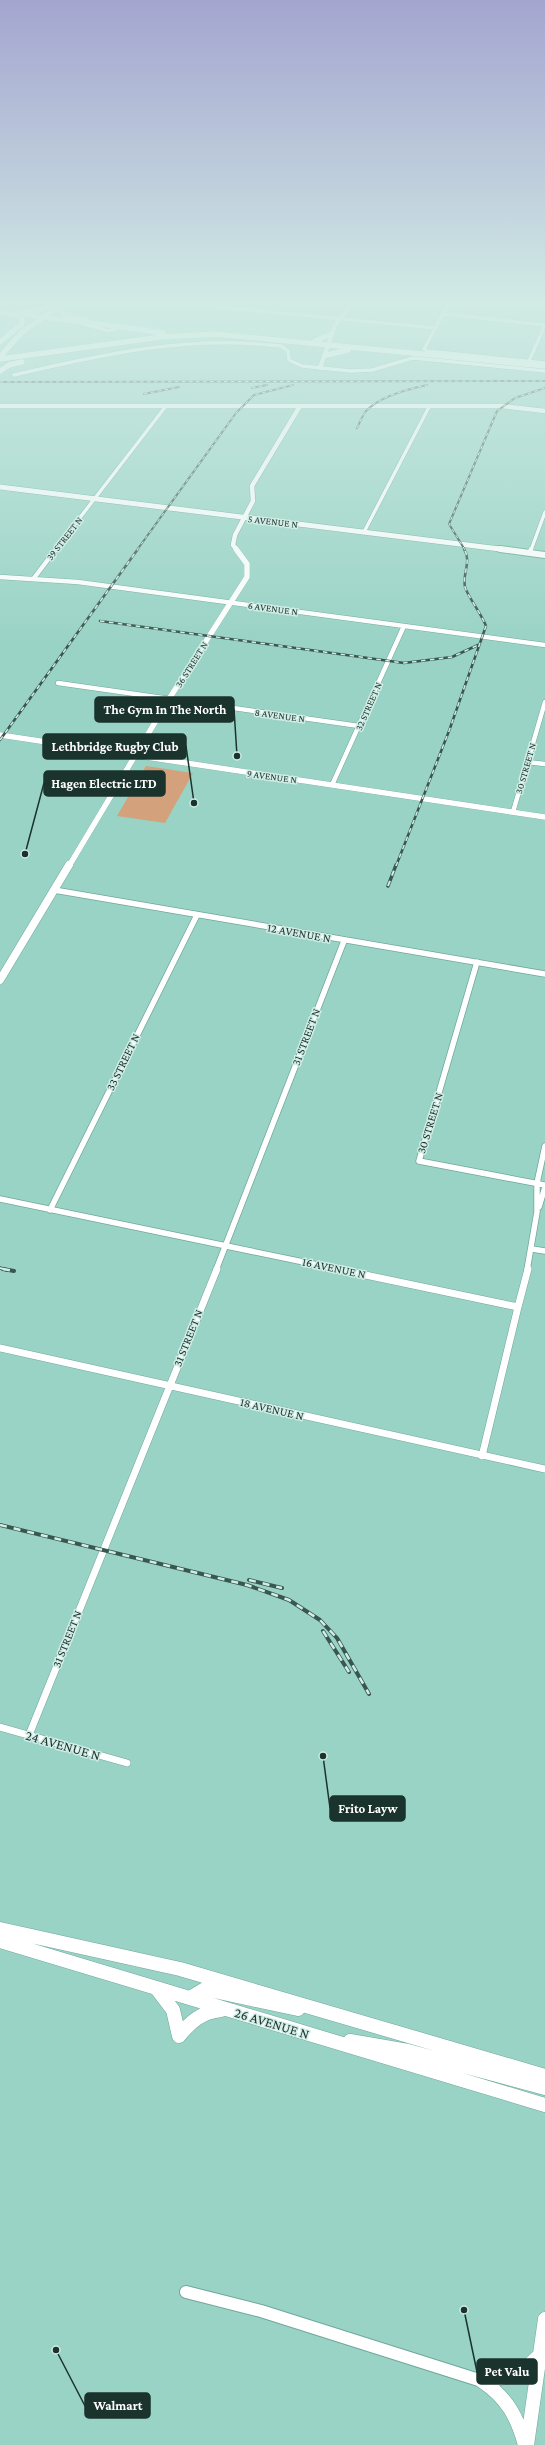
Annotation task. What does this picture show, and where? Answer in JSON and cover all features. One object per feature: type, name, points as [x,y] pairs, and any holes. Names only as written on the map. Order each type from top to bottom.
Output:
[{"type":"main road","name":"5 AVENUE N","points":[[0,485],[531,551],[545,551]]},
{"type":"main road","name":"5 AVENUE N","points":[[531,551],[545,555]]},
{"type":"main road","name":"26 AVENUE N","points":[[0,1929],[60,1944],[180,1969],[545,2076]]},
{"type":"main road","name":"26 AVENUE N","points":[[0,1941],[539,2103],[545,2109]]},
{"type":"main road","points":[[156,1988],[168,1999],[174,2010],[178,2022],[179,2036],[189,2023],[202,2013],[227,2009]]},
{"type":"main road","points":[[190,1998],[197,1992],[205,1990],[352,2019]]},
{"type":"main road","points":[[315,2036],[408,2051],[545,2088]]},
{"type":"main road","points":[[519,2068],[545,2069]]},
{"type":"main road","points":[[526,2445],[545,2319]]},
{"type":"main road","points":[[482,2381],[518,2375],[540,2355]]},
{"type":"main road","points":[[482,2381],[495,2390],[518,2416],[526,2445]]},
{"type":"street","name":"39 STREET N","points":[[34,578],[157,417]]},
{"type":"street","name":"36 STREET N","points":[[0,980],[169,699],[247,577],[247,564],[233,545],[235,535],[253,501],[252,486],[293,417]]},
{"type":"street","points":[[364,530],[424,417]]},
{"type":"street","points":[[531,551],[545,512]]},
{"type":"street","name":"6 AVENUE N","points":[[0,577],[34,578],[231,602],[545,645]]},
{"type":"street","name":"32 STREET N","points":[[332,785],[404,626]]},
{"type":"street","name":"8 AVENUE N","points":[[58,683],[359,726]]},
{"type":"street","name":"30 STREET N","points":[[513,812],[545,702]]},
{"type":"street","name":"9 AVENUE N","points":[[0,735],[545,817]]},
{"type":"street","points":[[527,762],[545,764]]},
{"type":"street","name":"12 AVENUE N","points":[[54,890],[344,941],[545,974]]},
{"type":"street","name":"33 STREET N","points":[[50,1210],[197,915]]},
{"type":"street","name":"31 STREET N","points":[[29,1735],[226,1245],[344,941]]},
{"type":"street","name":"30 STREET N","points":[[477,962],[419,1161],[537,1183],[545,1186]]},
{"type":"street","points":[[482,1456],[532,1249],[537,1212],[537,1183],[545,1146]]},
{"type":"street","points":[[537,1212],[545,1186]]},
{"type":"street","name":"16 AVENUE N","points":[[0,1199],[518,1307]]},
{"type":"street","points":[[532,1249],[545,1251]]},
{"type":"street","name":"18 AVENUE N","points":[[0,1348],[545,1469]]},
{"type":"street","name":"24 AVENUE N","points":[[0,1727],[127,1763]]},
{"type":"street","points":[[186,2292],[261,2311],[482,2381]]},
{"type":"shaded area","points":[[146,766],[193,773],[165,823],[117,816]]},
{"type":"railway","points":[[137,550],[233,417]]},
{"type":"railway","points":[[357,428],[362,417]]},
{"type":"railway","points":[[465,550],[449,524],[494,417]]},
{"type":"railway","points":[[0,740],[138,549]]},
{"type":"railway","points":[[396,866],[449,731],[486,626],[465,587],[464,582],[467,558],[464,549]]},
{"type":"railway","points":[[100,621],[404,663],[452,657],[478,645]]},
{"type":"railway","points":[[388,886],[396,865]]},
{"type":"railway","points":[[0,1268],[4,1269]]},
{"type":"railway","points":[[4,1269],[14,1271]]},
{"type":"railway","points":[[0,1525],[247,1585],[289,1600],[320,1620],[337,1638],[369,1694]]},
{"type":"railway","points":[[249,1580],[282,1588]]},
{"type":"railway","points":[[323,1631],[349,1672]]},
{"type":"place","name":"The Gym In The North","points":[[237,756]]},
{"type":"place","name":"Lethbridge Rugby Club","points":[[194,803]]},
{"type":"place","name":"Hagen Electric LTD","points":[[25,854]]},
{"type":"place","name":"Frito Layw","points":[[323,1756]]},
{"type":"place","name":"Pet Valu","points":[[464,2310]]},
{"type":"place","name":"Walmart","points":[[56,2350]]}]
